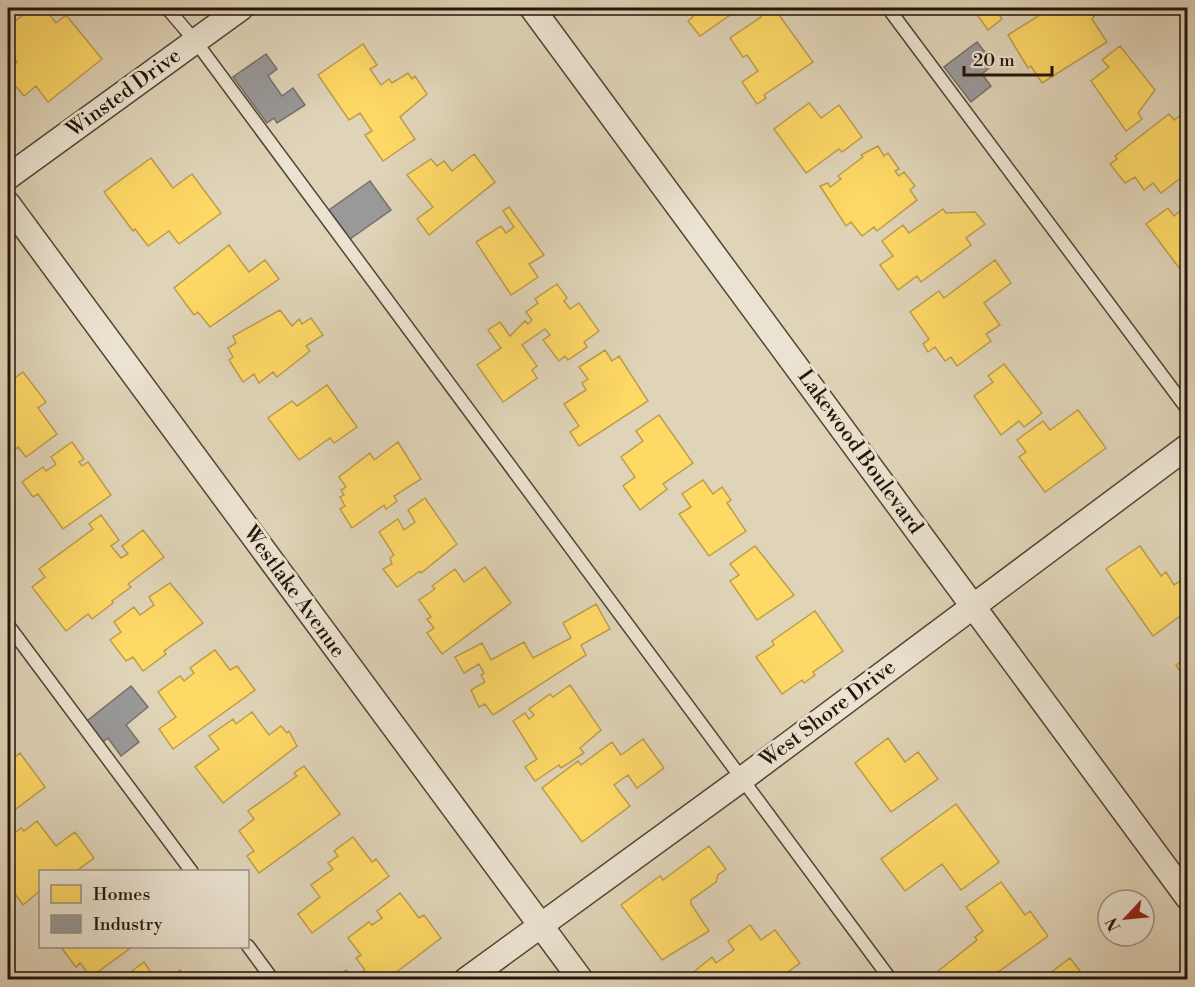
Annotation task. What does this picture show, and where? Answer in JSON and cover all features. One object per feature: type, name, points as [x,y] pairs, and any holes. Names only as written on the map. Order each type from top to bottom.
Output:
[{"type":"street","name":"Winsted Drive","points":[[8,177],[241,8]]},
{"type":"street","name":"Lakewood Boulevard","points":[[532,8],[1188,898]]},
{"type":"street","name":"Westlake Avenue","points":[[8,204],[581,980]]},
{"type":"street","name":"West Shore Drive","points":[[466,980],[742,779],[1188,446]]},
{"type":"lane","points":[[168,8],[196,42],[891,980]]},
{"type":"lane","points":[[888,8],[1188,411]]},
{"type":"lane","points":[[8,625],[191,870]]},
{"type":"lane","points":[[249,946],[273,980]]},
{"type":"building: Homes","points":[[32,8],[38,13],[44,8],[56,23],[66,15],[102,59],[48,102],[36,86],[24,96],[8,77],[8,70],[17,62],[8,50],[8,27]]},
{"type":"building: Homes","points":[[685,8],[740,8],[700,36],[688,21],[693,17]]},
{"type":"building: Homes","points":[[765,8],[774,8],[813,62],[764,95],[766,98],[757,104],[742,82],[758,71],[747,55],[743,57],[730,38],[761,17],[758,12]]},
{"type":"building: Homes","points":[[989,8],[1004,8],[998,13],[1002,19],[988,30],[978,16]]},
{"type":"building: Homes","points":[[1051,8],[1101,8],[1092,19],[1107,42],[1042,83],[1031,66],[1028,68],[1008,35]]},
{"type":"building: Homes","points":[[363,44],[377,65],[370,69],[381,85],[389,79],[392,83],[408,73],[412,79],[415,76],[427,94],[400,117],[415,139],[383,161],[365,135],[372,131],[360,113],[349,120],[318,75]]},
{"type":"building: Homes","points":[[1120,46],[1155,90],[1138,113],[1142,119],[1126,131],[1091,81],[1109,67],[1102,60]]},
{"type":"building: Homes","points":[[809,103],[821,118],[839,105],[862,137],[842,152],[839,149],[806,173],[774,129]]},
{"type":"building: Homes","points":[[1169,114],[1174,120],[1181,115],[1188,123],[1188,183],[1182,177],[1161,193],[1153,183],[1144,190],[1135,177],[1125,183],[1110,164],[1117,159],[1115,156]]},
{"type":"building: Homes","points":[[878,146],[884,156],[888,153],[899,169],[895,171],[899,176],[904,172],[915,186],[910,190],[917,200],[877,231],[874,227],[862,236],[851,222],[846,226],[820,186],[828,183],[830,187],[841,179],[838,176],[863,157],[861,155]]},
{"type":"building: Homes","points":[[474,154],[495,182],[429,235],[417,219],[433,207],[407,175],[431,159],[437,166],[444,161],[452,171]]},
{"type":"building: Homes","points":[[151,158],[173,188],[192,174],[221,213],[179,244],[169,231],[148,246],[135,229],[133,231],[104,192]]},
{"type":"building: Homes","points":[[1186,206],[1188,269],[1183,273],[1146,224],[1168,208],[1174,216]]},
{"type":"building: Homes","points":[[509,207],[544,255],[529,264],[538,277],[511,295],[476,242],[501,226],[506,233],[514,227],[503,211]]},
{"type":"building: Homes","points":[[943,209],[946,213],[975,212],[985,224],[966,238],[971,245],[921,282],[917,276],[898,290],[880,265],[893,256],[882,241],[903,225],[909,233]]},
{"type":"building: Homes","points":[[229,245],[249,272],[265,260],[279,279],[210,327],[198,312],[194,315],[174,288]]},
{"type":"building: Homes","points":[[995,260],[1011,283],[984,303],[1000,325],[986,334],[991,341],[957,366],[951,357],[945,361],[935,347],[928,352],[923,344],[929,339],[910,312],[939,291],[944,298]]},
{"type":"building: Homes","points":[[557,284],[567,298],[564,301],[570,309],[579,303],[599,331],[584,342],[587,347],[568,360],[565,356],[559,361],[543,340],[550,335],[545,329],[522,345],[537,366],[532,370],[537,378],[503,402],[477,365],[501,348],[488,330],[500,322],[510,336],[525,321],[528,324],[532,320],[526,312],[538,303],[535,299]]},
{"type":"building: Homes","points":[[280,310],[292,326],[299,319],[302,324],[311,318],[323,335],[306,346],[310,351],[277,377],[273,372],[259,383],[254,374],[243,382],[229,360],[233,357],[228,348],[236,343],[233,336]]},
{"type":"building: Homes","points":[[605,350],[612,361],[619,356],[648,401],[579,446],[570,432],[579,426],[564,404],[586,390],[582,383],[588,379],[579,367]]},
{"type":"building: Homes","points":[[1004,364],[1042,413],[1024,427],[1019,421],[1001,435],[974,396],[993,382],[988,376]]},
{"type":"building: Homes","points":[[23,372],[46,402],[38,408],[57,434],[26,457],[18,447],[8,455],[8,383]]},
{"type":"building: Homes","points":[[327,385],[357,427],[334,443],[330,438],[299,460],[268,418],[292,401],[297,406]]},
{"type":"building: Homes","points":[[1078,410],[1106,448],[1045,492],[1019,457],[1026,452],[1017,440],[1043,421],[1050,430]]},
{"type":"building: Homes","points":[[659,415],[693,463],[663,484],[667,489],[640,510],[623,486],[635,477],[621,457],[643,441],[636,431]]},
{"type":"building: Homes","points":[[72,442],[84,459],[79,462],[82,466],[88,462],[111,495],[63,529],[38,494],[33,497],[22,482],[43,467],[46,471],[56,464],[51,457]]},
{"type":"building: Homes","points":[[398,442],[421,479],[394,496],[397,501],[386,509],[384,505],[352,528],[340,509],[345,506],[340,497],[344,495],[341,490],[346,487],[339,477],[370,453],[374,460]]},
{"type":"building: Homes","points":[[703,480],[713,494],[722,487],[731,500],[727,503],[746,531],[709,556],[679,514],[691,507],[682,494]]},
{"type":"building: Homes","points":[[425,498],[457,544],[421,573],[420,571],[397,587],[383,569],[392,564],[390,558],[394,555],[379,532],[398,519],[404,530],[415,522],[408,510]]},
{"type":"building: Homes","points":[[101,515],[119,540],[111,546],[121,558],[128,554],[122,546],[143,530],[164,557],[128,584],[131,587],[92,619],[88,614],[66,631],[32,587],[45,577],[39,569],[93,529],[89,524]]},
{"type":"building: Homes","points":[[755,546],[794,595],[757,620],[730,581],[739,575],[730,564]]},
{"type":"building: Homes","points":[[1140,546],[1161,576],[1166,572],[1174,585],[1188,576],[1188,610],[1153,636],[1106,569]]},
{"type":"building: Homes","points":[[485,567],[511,603],[442,654],[427,633],[434,628],[427,619],[431,617],[419,600],[435,589],[432,586],[455,569],[464,582]]},
{"type":"building: Homes","points":[[170,583],[203,623],[164,651],[166,654],[143,671],[133,657],[126,661],[110,640],[121,632],[114,622],[134,607],[140,615],[154,605],[149,597]]},
{"type":"building: Homes","points":[[596,604],[610,629],[581,645],[586,655],[493,715],[485,704],[479,707],[471,690],[485,682],[481,675],[484,673],[479,664],[464,673],[455,657],[482,643],[491,660],[524,642],[533,658],[571,638],[563,623]]},
{"type":"building: Homes","points":[[815,611],[843,651],[813,672],[815,675],[804,683],[802,680],[782,694],[756,657],[774,645],[772,641]]},
{"type":"building: Homes","points":[[215,650],[230,670],[237,666],[255,690],[173,749],[159,729],[176,717],[158,692],[180,676],[184,681],[194,673],[190,668]]},
{"type":"building: Homes","points":[[1188,658],[1188,684],[1176,665]]},
{"type":"building: Homes","points":[[570,685],[601,730],[580,748],[584,753],[561,768],[559,765],[535,781],[525,767],[537,759],[513,721],[525,713],[529,719],[534,715],[529,709],[550,694],[553,697]]},
{"type":"building: Homes","points":[[252,712],[269,735],[281,726],[287,733],[289,731],[297,746],[223,803],[195,767],[219,749],[209,736],[233,719],[236,724]]},
{"type":"building: Homes","points":[[888,738],[905,762],[918,752],[938,779],[891,812],[855,763]]},
{"type":"building: Homes","points":[[643,739],[664,768],[637,788],[628,775],[614,785],[630,806],[582,842],[542,788],[578,761],[581,765],[612,742],[621,755]]},
{"type":"building: Homes","points":[[20,753],[45,787],[8,815],[8,760]]},
{"type":"building: Homes","points":[[304,766],[340,814],[259,873],[247,856],[254,851],[239,831],[254,819],[248,811],[297,776],[294,773]]},
{"type":"building: Homes","points":[[956,804],[999,862],[961,890],[942,864],[905,891],[881,859]]},
{"type":"building: Homes","points":[[37,821],[56,846],[75,832],[94,858],[78,870],[39,870],[39,892],[23,905],[10,887],[8,889],[8,838],[21,828],[24,831]]},
{"type":"building: Homes","points":[[353,837],[372,862],[376,859],[389,876],[312,933],[298,914],[320,897],[311,885],[333,869],[328,863],[338,856],[334,851]]},
{"type":"building: Homes","points":[[709,846],[726,869],[718,875],[716,882],[691,900],[691,904],[709,931],[662,960],[621,905],[660,876],[663,880]]},
{"type":"building: Homes","points":[[1001,882],[1025,915],[1030,911],[1048,936],[987,980],[927,980],[977,940],[975,937],[983,931],[966,907]]},
{"type":"building: Homes","points":[[400,893],[419,918],[424,915],[441,938],[386,980],[333,980],[346,970],[353,979],[365,970],[356,958],[361,955],[348,938],[369,922],[372,925],[382,918],[377,911]]},
{"type":"building: Homes","points":[[750,925],[761,940],[775,930],[800,963],[777,980],[684,980],[712,957],[716,963],[734,950],[728,941]]},
{"type":"building: Homes","points":[[62,948],[130,948],[91,977],[80,963],[76,967]]},
{"type":"building: Homes","points":[[1070,958],[1087,980],[1041,980]]},
{"type":"building: Homes","points":[[144,962],[156,980],[120,980]]},
{"type":"building: Homes","points":[[180,970],[186,980],[167,980]]},
{"type":"building: Industry","points":[[977,42],[994,64],[982,74],[991,86],[971,102],[944,67]]},
{"type":"building: Industry","points":[[266,54],[277,69],[268,76],[282,96],[293,88],[305,105],[277,123],[274,118],[267,123],[233,77]]},
{"type":"building: Industry","points":[[370,181],[391,210],[350,239],[329,210]]},
{"type":"building: Industry","points":[[131,686],[148,707],[126,725],[139,742],[121,756],[108,738],[103,742],[87,721]]}]
